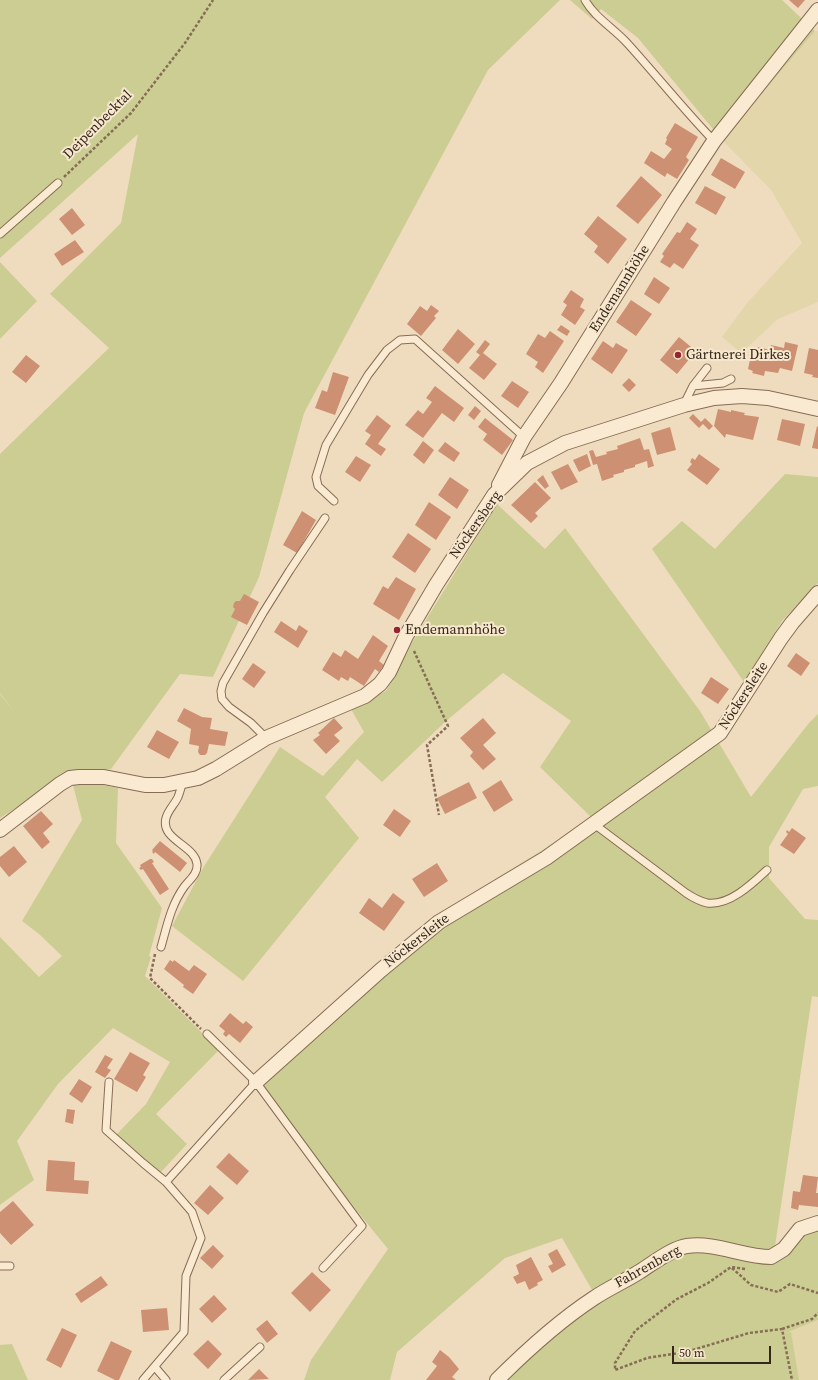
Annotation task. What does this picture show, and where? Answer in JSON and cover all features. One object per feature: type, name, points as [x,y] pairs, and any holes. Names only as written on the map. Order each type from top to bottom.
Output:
[{"type":"street","name":"Endemannhöhe","points":[[494,495],[524,437],[561,383],[674,202],[714,141],[818,10]]},
{"type":"street","name":"Nöckersberg","points":[[0,830],[70,778],[93,776],[145,785],[164,785],[198,778],[216,769],[266,738],[365,696],[380,684],[389,672],[406,636],[436,585],[494,495],[527,463],[565,443],[684,405],[714,398],[742,396],[768,398],[818,409]]},
{"type":"street","name":"Nöckersleite","points":[[256,1082],[381,970],[439,922],[546,858],[720,733],[792,622],[818,593]]},
{"type":"street","name":"Fahrenberg","points":[[497,1380],[542,1338],[595,1297],[677,1249],[692,1245],[708,1245],[771,1257],[784,1249],[800,1229],[818,1223]]},
{"type":"lane","points":[[585,0],[590,8],[627,43],[714,141]]},
{"type":"lane","points":[[0,234],[58,183]]},
{"type":"lane","points":[[334,501],[318,486],[316,477],[326,445],[368,375],[387,350],[400,340],[415,339],[524,437]]},
{"type":"lane","points":[[684,405],[693,386],[707,368]]},
{"type":"lane","points":[[693,386],[723,383],[731,379]]},
{"type":"lane","points":[[266,738],[251,723],[229,707],[222,699],[221,691],[223,683],[263,613],[325,518]]},
{"type":"lane","points":[[161,947],[173,906],[184,887],[196,873],[197,864],[194,855],[172,836],[167,829],[166,819],[178,797],[183,782]]},
{"type":"lane","points":[[594,824],[695,899],[707,902],[717,902],[733,896],[751,884],[767,870]]},
{"type":"lane","points":[[207,1034],[256,1082],[362,1226],[323,1268]]},
{"type":"lane","points":[[109,1082],[106,1130],[166,1182],[192,1212],[201,1238],[186,1276],[184,1332],[144,1380]]},
{"type":"lane","name":"Nöckersleite","points":[[166,1182],[256,1082]]},
{"type":"lane","points":[[0,1266],[10,1266]]},
{"type":"lane","points":[[224,1380],[260,1346]]},
{"type":"lane","points":[[155,1367],[166,1380]]},
{"type":"path","name":"Deipenbecktal","points":[[58,183],[132,113],[185,43],[213,0]]},
{"type":"path","points":[[406,636],[448,726],[427,745],[439,815]]},
{"type":"path","points":[[161,947],[157,944],[150,978],[207,1034]]},
{"type":"path","points":[[731,1267],[751,1285],[778,1292],[790,1284],[818,1293]]},
{"type":"path","points":[[749,1269],[731,1267],[708,1283],[677,1299],[635,1331],[615,1362],[615,1370],[647,1358],[686,1352],[749,1333],[782,1329],[812,1319],[818,1313]]},
{"type":"path","points":[[782,1329],[792,1380]]},
{"type":"shaded area","points":[[815,31],[818,31],[818,302],[778,319],[741,353],[722,337],[747,303],[802,243],[771,190],[722,140]]},
{"type":"shaded area","points":[[818,1320],[818,1380],[794,1380],[782,1335]]},
{"type":"green space","points":[[0,0],[560,0],[488,70],[304,413],[259,577],[213,677],[180,674],[111,769],[63,778],[0,818],[0,694],[15,713],[0,693],[0,454],[109,348],[50,294],[121,223],[138,134],[0,258]]},
{"type":"green space","points":[[570,0],[782,0],[815,31],[722,140],[638,38],[601,9],[592,19]]},
{"type":"green space","points":[[0,262],[37,301],[0,339]]},
{"type":"green space","points":[[785,474],[818,477],[818,583],[782,621],[744,682],[652,549],[682,521],[715,549]]},
{"type":"green space","points":[[497,504],[545,549],[565,528],[700,711],[751,797],[809,723],[818,714],[818,786],[803,789],[769,847],[769,878],[805,919],[818,920],[818,997],[812,996],[774,1253],[693,1244],[595,1295],[562,1238],[505,1258],[397,1352],[390,1380],[304,1380],[311,1360],[388,1249],[256,1087],[463,899],[593,819],[540,767],[571,721],[503,673],[445,722],[382,782],[357,759],[325,797],[359,838],[243,981],[172,926],[203,868],[280,747],[323,776],[364,732],[351,709],[386,691],[410,646]]},
{"type":"green space","points":[[93,783],[118,788],[116,843],[162,908],[149,956],[151,957],[145,976],[219,1050],[156,1114],[187,1144],[160,1173],[116,1135],[146,1104],[170,1062],[113,1028],[58,1084],[17,1141],[34,1180],[0,1205],[0,937],[39,977],[62,956],[39,934],[22,921],[82,820],[73,785]]},
{"type":"green space","points":[[818,1225],[818,1320],[786,1333],[791,1332],[799,1380],[501,1380],[543,1340],[678,1250],[766,1259],[801,1231]]},
{"type":"green space","points":[[12,1344],[28,1380],[0,1380],[0,1345]]},
{"type":"building","points":[[789,0],[805,0],[798,8]]},
{"type":"building","points":[[675,123],[698,137],[686,157],[689,160],[677,179],[667,173],[665,177],[644,163],[651,151],[664,159],[672,149],[665,144],[666,138]]},
{"type":"building","points":[[721,158],[745,172],[735,189],[711,175]]},
{"type":"building","points":[[641,176],[662,195],[638,224],[616,206]]},
{"type":"building","points":[[705,186],[726,197],[716,215],[695,203]]},
{"type":"building","points":[[72,208],[85,225],[72,235],[59,219]]},
{"type":"building","points":[[598,216],[627,239],[608,264],[594,252],[598,246],[584,234]]},
{"type":"building","points":[[687,222],[697,229],[690,239],[699,245],[683,269],[674,263],[670,268],[660,262],[664,256],[662,254],[677,232],[680,233]]},
{"type":"building","points":[[75,240],[84,252],[62,266],[54,254]]},
{"type":"building","points":[[654,277],[670,288],[659,304],[644,294]]},
{"type":"building","points":[[571,290],[584,299],[580,307],[585,310],[575,325],[561,315],[567,305],[563,302]]},
{"type":"building","points":[[631,300],[652,314],[636,336],[616,322]]},
{"type":"building","points":[[431,305],[439,311],[434,316],[436,318],[421,336],[407,324],[420,306],[427,311]]},
{"type":"building","points":[[561,325],[570,331],[567,336],[557,330]]},
{"type":"building","points":[[458,329],[475,344],[458,364],[442,350]]},
{"type":"building","points":[[550,331],[564,341],[543,373],[535,367],[538,362],[526,354],[538,334],[545,338]]},
{"type":"building","name":"Gärtnerei Dirkes","points":[[679,337],[696,351],[677,374],[660,360]]},
{"type":"building","points":[[485,340],[490,344],[483,353],[497,364],[484,380],[469,368],[480,355],[476,352]]},
{"type":"building","points":[[603,341],[613,348],[616,343],[628,350],[612,374],[591,359]]},
{"type":"building","points":[[785,342],[798,345],[792,371],[780,368],[778,373],[765,371],[764,376],[752,373],[753,371],[748,369],[751,355],[756,356],[758,347],[770,350],[771,345],[784,348]]},
{"type":"building","points":[[809,348],[818,350],[818,378],[804,373]]},
{"type":"building","points":[[26,355],[40,366],[26,383],[12,372]]},
{"type":"building","points":[[333,372],[349,377],[335,415],[315,408],[322,390],[327,392]]},
{"type":"building","points":[[629,378],[636,385],[629,392],[622,385]]},
{"type":"building","points":[[512,381],[529,392],[518,408],[501,396]]},
{"type":"building","points":[[435,386],[464,408],[454,422],[442,413],[423,438],[405,425],[418,410],[423,414],[432,402],[426,398]]},
{"type":"building","points":[[475,406],[481,411],[474,420],[468,415]]},
{"type":"building","points":[[718,409],[731,412],[731,410],[745,413],[744,415],[759,417],[753,440],[726,434],[725,438],[714,426]]},
{"type":"building","points":[[693,414],[701,422],[705,418],[713,426],[709,430],[703,424],[699,428],[689,418]]},
{"type":"building","points":[[377,415],[391,426],[378,444],[386,449],[381,456],[365,444],[371,435],[365,431]]},
{"type":"building","points":[[485,418],[513,440],[502,455],[483,440],[487,434],[478,427]]},
{"type":"building","points":[[782,419],[805,424],[800,446],[777,440]]},
{"type":"building","points":[[817,426],[818,427],[818,449],[812,448]]},
{"type":"building","points":[[670,427],[676,450],[657,455],[651,433]]},
{"type":"building","points":[[640,438],[644,450],[649,449],[654,466],[648,468],[647,461],[635,465],[635,467],[624,470],[624,472],[613,475],[614,477],[602,481],[597,464],[593,465],[589,451],[593,450],[596,457],[607,454],[606,452],[618,449],[617,446]]},
{"type":"building","points":[[423,441],[434,450],[424,464],[413,455]]},
{"type":"building","points":[[445,442],[460,453],[454,462],[438,451]]},
{"type":"building","points":[[587,454],[591,466],[579,472],[573,460]]},
{"type":"building","points":[[699,454],[720,469],[707,485],[687,470],[692,464],[690,462],[692,458],[695,460]]},
{"type":"building","points":[[356,456],[371,465],[360,482],[345,472]]},
{"type":"building","points":[[568,464],[578,482],[561,490],[551,472]]},
{"type":"building","points":[[543,475],[549,486],[545,489],[537,480]]},
{"type":"building","points":[[450,477],[469,490],[457,509],[438,495]]},
{"type":"building","points":[[535,482],[551,498],[535,513],[538,516],[531,523],[511,505]]},
{"type":"building","points":[[429,502],[451,517],[436,540],[415,525]]},
{"type":"building","points":[[302,511],[316,520],[297,553],[283,545]]},
{"type":"building","points":[[408,533],[431,549],[415,573],[392,557]]},
{"type":"building","points":[[396,577],[416,589],[399,620],[373,604],[383,586],[388,589]]},
{"type":"building","points":[[244,594],[259,602],[247,625],[231,617],[235,609],[233,607],[234,603],[236,601],[240,601]]},
{"type":"building","points":[[281,621],[296,631],[299,625],[308,631],[298,648],[274,632]]},
{"type":"building","points":[[373,635],[388,646],[379,661],[384,665],[379,672],[375,669],[364,686],[350,677],[348,681],[341,677],[339,681],[322,670],[333,652],[341,657],[345,650],[358,659]]},
{"type":"building","points":[[796,653],[810,663],[801,676],[787,666]]},
{"type":"building","points":[[253,663],[266,672],[254,688],[242,679]]},
{"type":"building","points":[[711,677],[729,689],[718,704],[701,693]]},
{"type":"building","points":[[184,708],[202,717],[212,718],[210,729],[228,732],[225,746],[209,744],[207,753],[205,755],[200,755],[198,752],[199,746],[189,744],[191,729],[177,721]]},
{"type":"building","points":[[334,718],[343,728],[334,735],[340,741],[326,754],[313,740],[320,735],[318,733]]},
{"type":"building","points":[[483,718],[496,733],[483,745],[496,759],[483,770],[470,756],[473,752],[460,738]]},
{"type":"building","points":[[157,730],[179,742],[169,759],[147,747]]},
{"type":"building","points":[[501,780],[513,800],[494,812],[482,792]]},
{"type":"building","points":[[469,782],[477,798],[445,814],[437,798]]},
{"type":"building","points":[[394,809],[411,821],[400,837],[383,825]]},
{"type":"building","points":[[41,811],[53,824],[43,833],[50,842],[42,849],[23,826]]},
{"type":"building","points":[[792,828],[806,838],[794,854],[780,845],[788,834],[786,832],[787,830],[789,832]]},
{"type":"building","points":[[160,841],[187,863],[180,872],[155,852],[154,854],[152,852]]},
{"type":"building","points":[[14,846],[27,862],[9,877],[0,866],[0,857]]},
{"type":"building","points":[[150,859],[154,862],[152,863],[169,889],[160,895],[143,869],[141,870],[139,868],[141,867],[140,865]]},
{"type":"building","points":[[437,863],[448,881],[424,897],[412,879]]},
{"type":"building","points":[[393,893],[405,902],[384,931],[359,913],[369,898],[382,908]]},
{"type":"building","points":[[170,960],[173,962],[174,960],[189,971],[194,965],[207,974],[193,994],[183,987],[184,985],[164,969]]},
{"type":"building","points":[[230,1013],[243,1024],[246,1021],[253,1027],[240,1043],[229,1034],[226,1037],[223,1034],[225,1031],[219,1026]]},
{"type":"building","points":[[130,1052],[150,1063],[143,1075],[146,1077],[137,1092],[114,1079]]},
{"type":"building","points":[[105,1055],[113,1059],[107,1068],[111,1070],[105,1078],[95,1072]]},
{"type":"building","points":[[79,1079],[92,1087],[82,1103],[69,1094]]},
{"type":"building","points":[[67,1109],[75,1110],[73,1124],[65,1122]]},
{"type":"building","points":[[229,1153],[249,1171],[237,1185],[216,1167]]},
{"type":"building","points":[[48,1160],[75,1162],[74,1180],[89,1181],[88,1194],[46,1191]]},
{"type":"building","points":[[803,1175],[818,1177],[816,1193],[818,1193],[818,1207],[799,1205],[798,1210],[791,1208],[793,1191],[800,1192]]},
{"type":"building","points":[[210,1185],[224,1198],[208,1215],[194,1203]]},
{"type":"building","points":[[13,1201],[34,1225],[11,1245],[0,1233],[0,1212]]},
{"type":"building","points":[[213,1245],[224,1256],[212,1269],[200,1258]]},
{"type":"building","points":[[557,1249],[566,1265],[552,1273],[548,1266],[553,1264],[548,1254]]},
{"type":"building","points":[[531,1257],[543,1280],[529,1290],[525,1281],[517,1284],[513,1277],[519,1274],[516,1265]]},
{"type":"building","points":[[312,1272],[331,1290],[310,1312],[291,1293]]},
{"type":"building","points":[[101,1276],[108,1285],[81,1303],[75,1294]]},
{"type":"building","points":[[214,1295],[227,1309],[212,1323],[199,1309]]},
{"type":"building","points":[[167,1308],[169,1330],[143,1332],[141,1310]]},
{"type":"building","points":[[267,1320],[278,1334],[267,1343],[256,1329]]},
{"type":"building","points":[[62,1328],[77,1335],[61,1368],[46,1360]]},
{"type":"building","points":[[208,1340],[222,1354],[208,1369],[193,1354]]},
{"type":"building","points":[[111,1341],[132,1351],[119,1380],[115,1380],[97,1371]]},
{"type":"building","points":[[440,1350],[449,1357],[459,1369],[452,1377],[456,1380],[426,1380],[437,1366],[432,1362]]},
{"type":"building","points":[[259,1369],[269,1379],[248,1380]]},
{"type":"place","name":"Gärtnerei Dirkes","points":[[678,355]]},
{"type":"place","name":"Endemannhöhe","points":[[397,630]]}]
